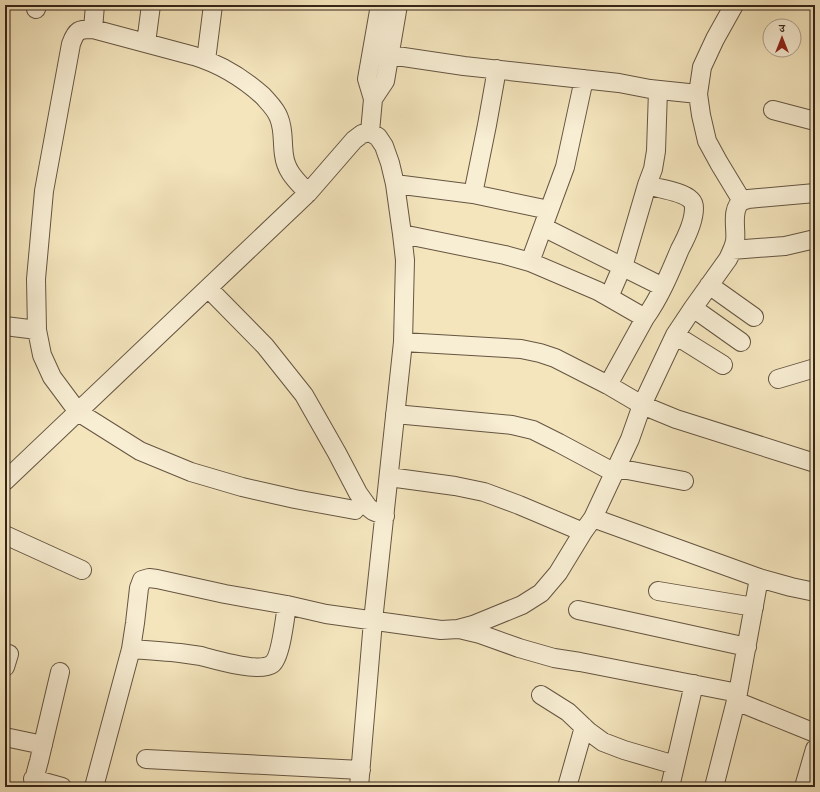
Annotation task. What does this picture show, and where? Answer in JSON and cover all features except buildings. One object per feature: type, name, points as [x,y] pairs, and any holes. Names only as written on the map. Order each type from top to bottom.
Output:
[{"type":"street","points":[[93,29],[95,5]]},
{"type":"street","points":[[146,43],[151,5]]},
{"type":"street","points":[[206,60],[213,5]]},
{"type":"street","points":[[374,100],[368,79],[380,5]]},
{"type":"street","points":[[370,132],[374,100],[385,81],[398,5]]},
{"type":"street","points":[[734,5],[715,39],[702,67],[698,94],[707,141],[742,201]]},
{"type":"street","points":[[308,193],[291,175],[286,164],[279,117],[272,105],[235,74],[206,60],[146,43],[93,29],[83,29],[78,31],[74,35],[71,44],[44,191],[36,279],[37,330],[42,355],[52,377],[78,412],[140,451],[191,472],[242,487],[355,510]]},
{"type":"street","points":[[390,54],[464,66],[619,83],[658,90],[698,94]]},
{"type":"street","points":[[473,194],[497,69]]},
{"type":"street","points":[[530,262],[565,167],[584,79]]},
{"type":"street","points":[[609,297],[625,260],[647,185],[653,170],[656,151],[658,90]]},
{"type":"street","points":[[773,110],[815,121],[815,116]]},
{"type":"street","points":[[5,481],[308,193],[354,140],[362,134],[370,132],[378,137],[384,146],[390,163],[395,184],[402,234],[405,260],[403,342],[373,621],[360,779],[146,759]]},
{"type":"street","points":[[395,184],[473,194],[549,210]]},
{"type":"street","points":[[608,386],[663,287],[689,231],[694,213],[694,206],[691,201],[682,194],[647,185]]},
{"type":"street","points":[[94,787],[131,649],[139,588],[142,580],[149,578],[157,579],[326,614],[441,630],[458,629],[473,625],[522,605],[541,593],[558,573],[588,525],[616,470],[630,439],[642,405],[675,335],[728,259],[736,240],[735,218],[737,207],[742,201],[748,199],[815,193]]},
{"type":"street","points":[[543,227],[663,287]]},
{"type":"street","points":[[402,234],[505,255],[530,262],[598,291],[645,318]]},
{"type":"street","points":[[732,250],[785,246],[815,239]]},
{"type":"street","points":[[709,285],[754,317]]},
{"type":"street","points":[[208,288],[266,346],[304,395],[358,493],[368,507],[384,516]]},
{"type":"street","points":[[693,308],[741,342]]},
{"type":"street","points":[[5,326],[37,330]]},
{"type":"street","points":[[675,335],[723,365]]},
{"type":"street","points":[[403,342],[521,349],[540,353],[555,358],[642,405],[676,419],[815,463]]},
{"type":"street","points":[[778,379],[815,368]]},
{"type":"street","points":[[395,414],[494,422],[519,426],[533,430],[616,470],[684,481]]},
{"type":"street","points":[[389,477],[455,486],[484,492],[519,505],[759,578],[790,587],[815,592]]},
{"type":"street","points":[[5,535],[82,570]]},
{"type":"street","points":[[714,787],[737,697],[759,578]]},
{"type":"street","points":[[658,591],[754,607]]},
{"type":"street","points":[[131,649],[199,656],[258,668],[266,666],[273,663],[277,656],[283,633],[287,605]]},
{"type":"street","points":[[578,610],[747,647]]},
{"type":"street","points":[[458,629],[480,634],[519,648],[554,658],[694,684],[737,697],[815,734]]},
{"type":"street","points":[[60,672],[33,783],[62,787]]},
{"type":"street","points":[[670,787],[694,684]]},
{"type":"street","points":[[541,695],[568,712],[603,742],[624,750],[675,765]]},
{"type":"street","points":[[567,787],[584,727]]},
{"type":"street","points":[[5,737],[43,745]]},
{"type":"street","points":[[804,787],[815,748]]}]
